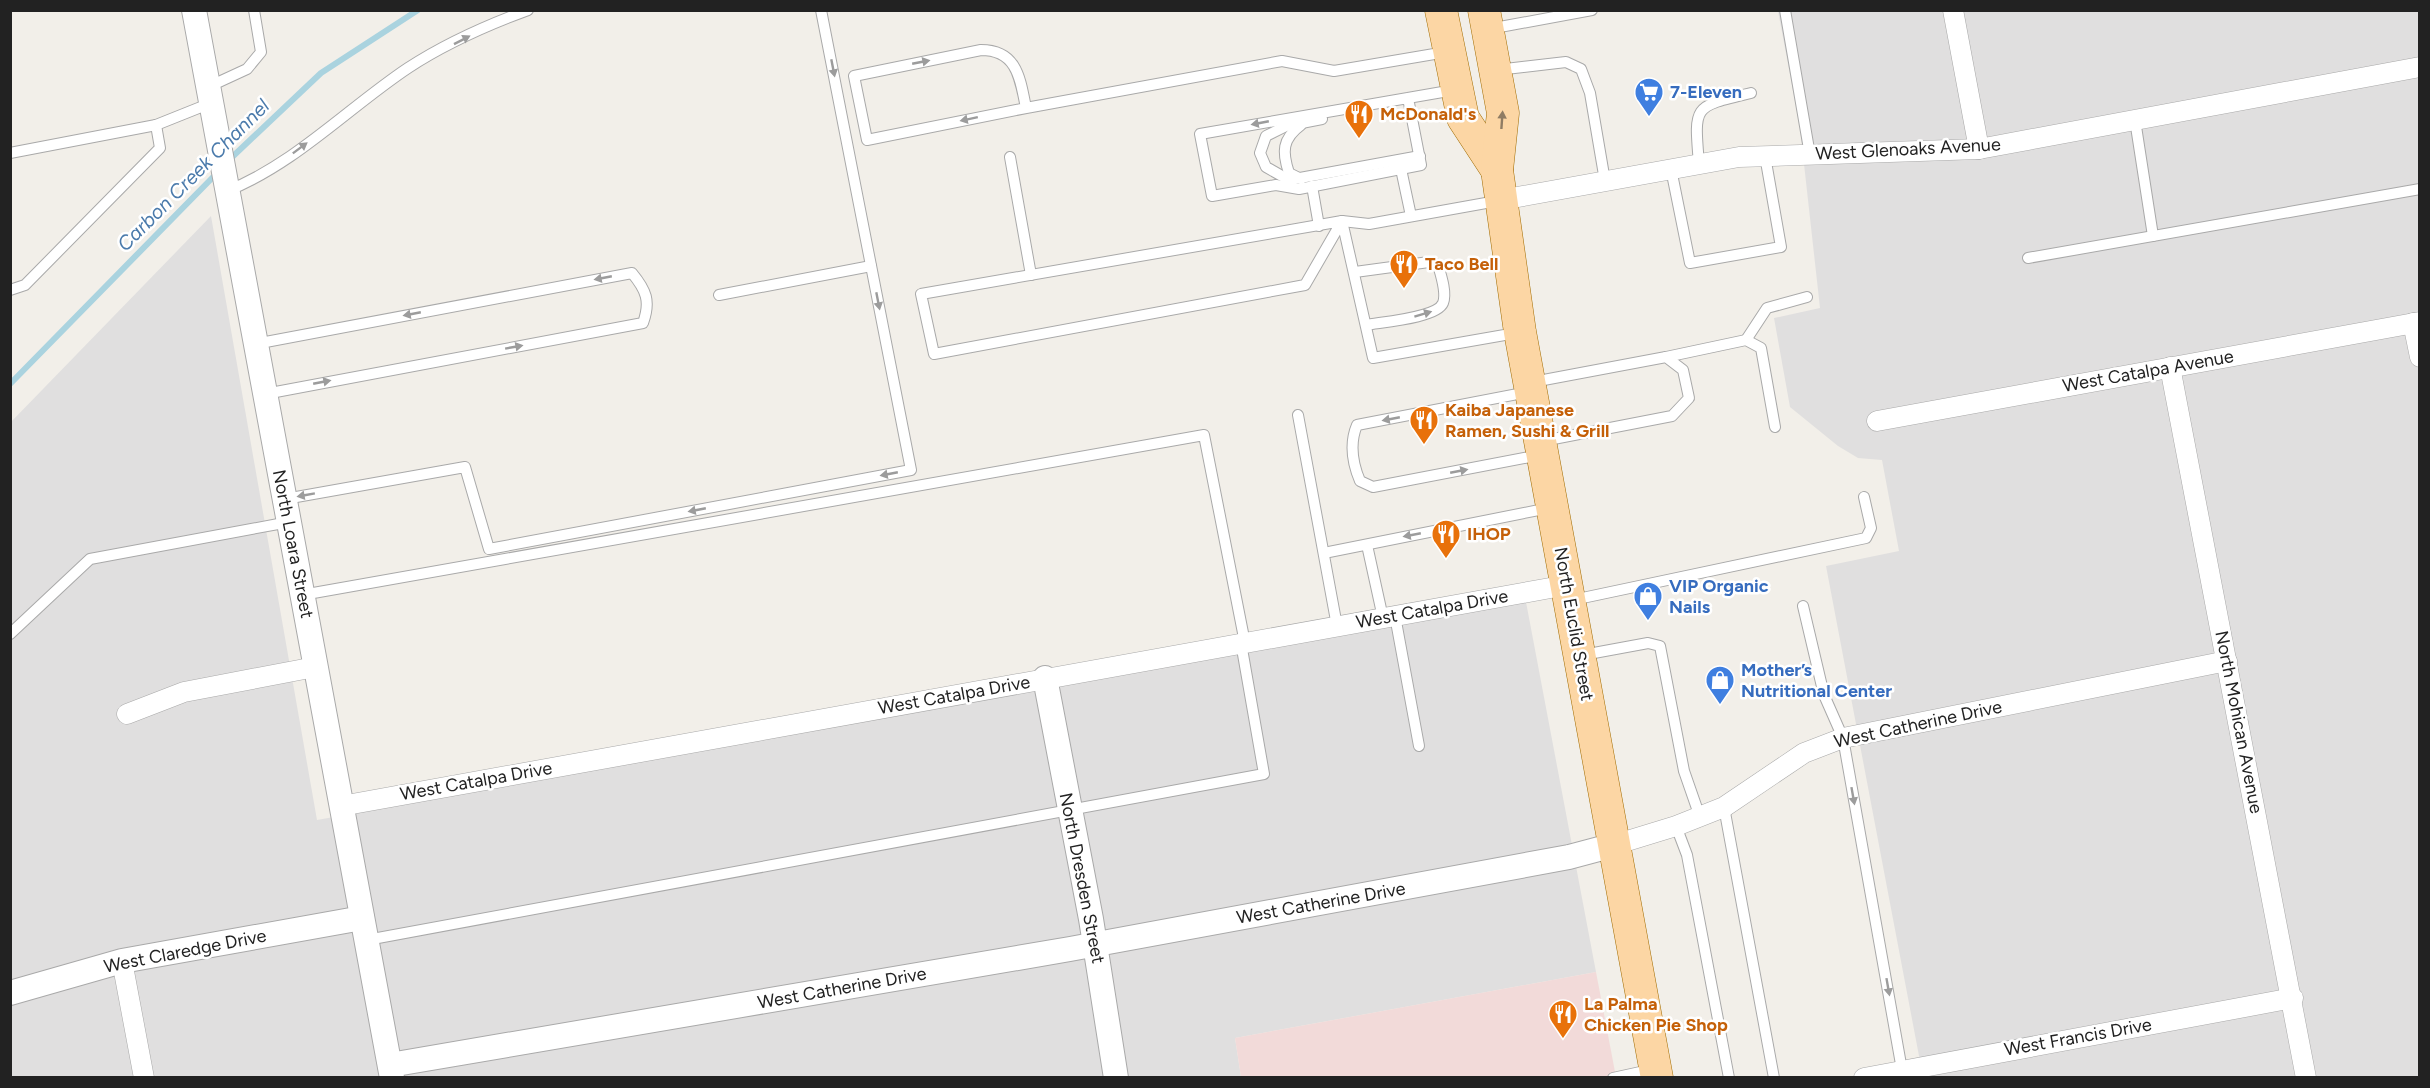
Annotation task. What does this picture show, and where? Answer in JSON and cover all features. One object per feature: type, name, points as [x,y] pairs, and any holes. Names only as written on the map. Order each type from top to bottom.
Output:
[{"type":"main road","name":"North Euclid Street","points":[[1441,10],[1463,118],[1499,185]]},
{"type":"main road","name":"North Euclid Street","points":[[1486,20],[1503,113],[1499,185],[1520,332],[1656,1073]]},
{"type":"street","name":"North Loara Street","points":[[194,10],[391,1071]]},
{"type":"street","points":[[1956,11],[1979,149]]},
{"type":"street","name":"West Glenoaks Avenue","points":[[1499,185],[1605,181],[1739,157],[1979,149],[2420,67]]},
{"type":"street","points":[[2416,323],[2420,357]]},
{"type":"street","name":"West Catalpa Avenue","points":[[1876,421],[2416,323]]},
{"type":"street","name":"North Mohican Avenue","points":[[2170,367],[2293,998],[2306,1077]]},
{"type":"street","name":"West Catalpa Drive","points":[[341,806],[1337,626],[1568,593]]},
{"type":"street","name":"West Catherine Drive","points":[[391,1071],[1569,857],[1676,826],[1724,807],[1804,753],[1843,738],[2227,661]]},
{"type":"street","points":[[127,714],[184,692],[315,667]]},
{"type":"street","name":"North Dresden Street","points":[[1045,678],[1068,808],[1096,944],[1116,1077]]},
{"type":"street","name":"West Claredge Drive","points":[[10,993],[122,961],[364,929]]},
{"type":"street","points":[[122,961],[144,1077]]},
{"type":"street","name":"West Francis Drive","points":[[1883,1074],[2293,998]]},
{"type":"lane","points":[[10,153],[156,125],[209,95],[247,69],[261,52],[254,10]]},
{"type":"lane","points":[[226,188],[252,181],[281,163],[410,67],[501,20],[528,10]]},
{"type":"lane","points":[[284,499],[465,467],[489,549],[911,470],[821,10]]},
{"type":"lane","points":[[1486,20],[1592,10]]},
{"type":"lane","points":[[1785,10],[1810,154]]},
{"type":"lane","points":[[1026,108],[1020,82],[1010,59],[993,50],[981,50],[854,76],[867,140],[1282,61],[1334,71],[1449,51]]},
{"type":"lane","points":[[1495,71],[1566,62],[1581,69],[1590,93],[1605,181]]},
{"type":"lane","points":[[1408,98],[1421,165],[1299,189],[1276,185],[1212,196],[1200,134],[1457,89]]},
{"type":"lane","points":[[1699,164],[1695,123],[1700,110],[1707,103],[1751,93]]},
{"type":"lane","points":[[1359,106],[1355,113],[1286,126],[1266,136],[1260,153],[1266,167],[1289,180],[1420,156]]},
{"type":"lane","points":[[2135,120],[2153,236]]},
{"type":"lane","points":[[1301,179],[1289,173],[1283,154],[1291,132],[1303,123]]},
{"type":"lane","points":[[10,290],[25,285],[160,148],[156,125]]},
{"type":"lane","points":[[1671,169],[1690,263],[1781,247],[1765,156]]},
{"type":"lane","points":[[1010,157],[1031,275]]},
{"type":"lane","points":[[1401,169],[1411,216]]},
{"type":"lane","points":[[1342,221],[1305,285],[934,354],[921,294],[1342,221],[1369,224],[1411,216],[1499,185]]},
{"type":"lane","points":[[1312,186],[1318,225]]},
{"type":"lane","points":[[2028,258],[2420,189]]},
{"type":"lane","points":[[1342,221],[1373,358],[1520,332]]},
{"type":"lane","points":[[1355,272],[1429,262],[1438,265],[1442,277],[1444,302],[1439,309],[1414,318],[1366,325]]},
{"type":"lane","points":[[719,295],[871,266]]},
{"type":"lane","points":[[255,344],[632,273],[642,286],[649,308],[643,323],[265,394]]},
{"type":"lane","points":[[1746,340],[1767,308],[1807,297]]},
{"type":"lane","points":[[1666,357],[1683,370],[1689,398],[1672,416],[1373,487],[1360,481],[1354,469],[1351,439],[1357,425],[1666,357],[1746,340],[1761,348],[1775,427]]},
{"type":"lane","points":[[1298,415],[1337,626]]},
{"type":"lane","points":[[302,595],[1204,435],[1243,643],[1264,774],[364,929]]},
{"type":"lane","points":[[1568,593],[1866,538],[1872,528],[1864,496]]},
{"type":"lane","points":[[1324,553],[1552,507]]},
{"type":"lane","points":[[10,634],[90,559],[289,522]]},
{"type":"lane","points":[[1367,544],[1389,617],[1419,746]]},
{"type":"lane","points":[[1803,606],[1824,695],[1843,738],[1883,1074]]},
{"type":"lane","points":[[1579,656],[1648,643],[1660,646],[1684,771],[1700,817]]},
{"type":"lane","points":[[1724,807],[1774,1077]]},
{"type":"lane","points":[[1676,826],[1687,855],[1729,1077]]},
{"type":"lane","points":[[1613,1077],[1656,1073]]},
{"type":"shaded area","points":[[1778,11],[2419,11],[2419,1077],[1923,1077],[1826,566],[1899,551],[1882,460],[1858,458],[1838,446],[1790,407],[1774,318],[1820,308],[1800,128]]},
{"type":"shaded area","points":[[211,216],[317,820],[1526,602],[1596,972],[1235,1038],[1241,1077],[11,1077],[10,423]]},
{"type":"shaded area","points":[[1596,972],[1616,1077],[1241,1077],[1235,1038]]},
{"type":"waterway","name":"Carbon Creek Channel","points":[[229,160],[321,73],[418,10]]},
{"type":"waterway","name":"Carbon Creek Channel","points":[[10,384],[218,172]]},
{"type":"place","name":"7-Eleven","points":[[1649,118]]},
{"type":"place","name":"McDonald's","points":[[1359,140]]},
{"type":"place","name":"Taco Bell","points":[[1404,290]]},
{"type":"place","name":"Kaiba Japanese Ramen, Sushi & Grill","points":[[1424,446]]},
{"type":"place","name":"IHOP","points":[[1446,560]]},
{"type":"place","name":"VIP Organic Nails","points":[[1648,622]]},
{"type":"place","name":"Mother’s Nutritional Center","points":[[1720,706]]},
{"type":"place","name":"La Palma Chicken Pie Shop","points":[[1563,1040]]}]
